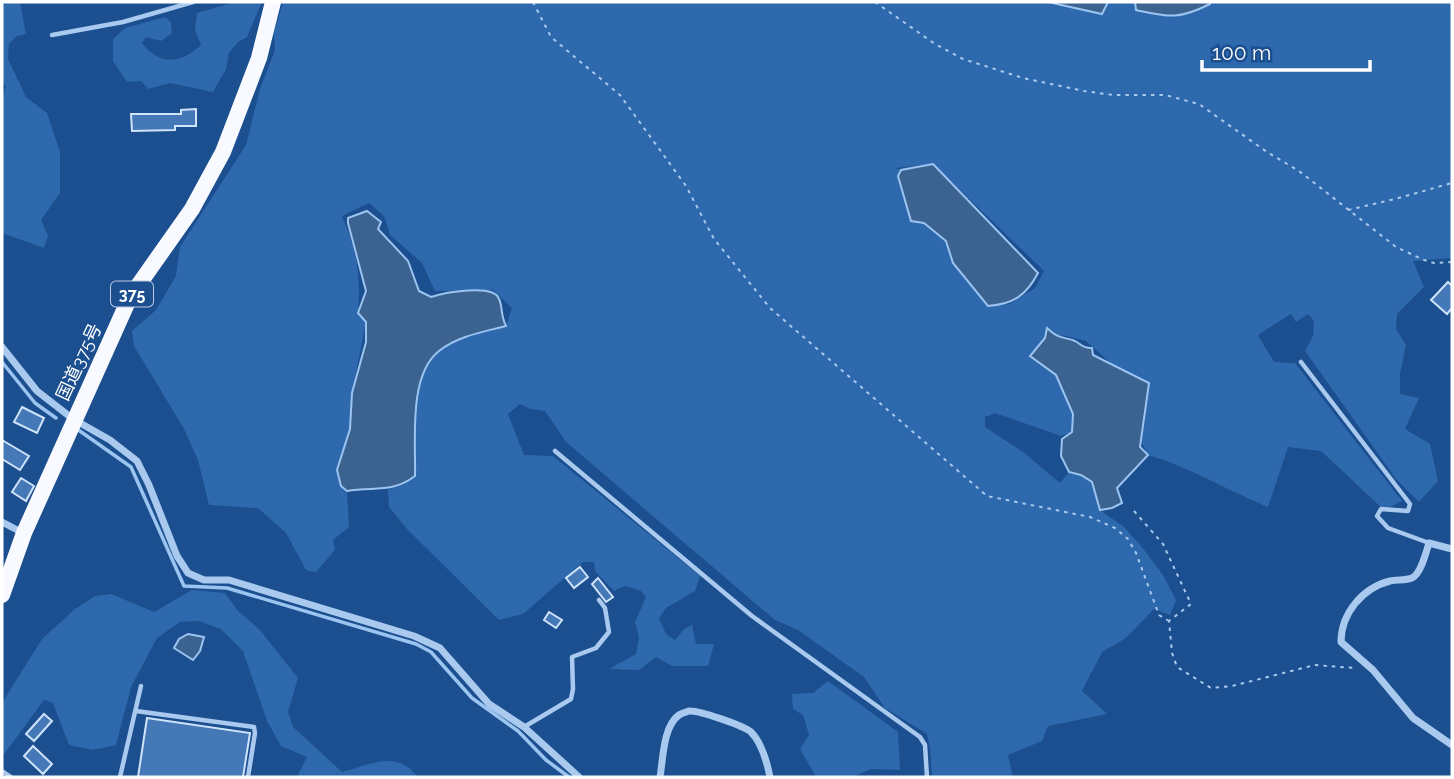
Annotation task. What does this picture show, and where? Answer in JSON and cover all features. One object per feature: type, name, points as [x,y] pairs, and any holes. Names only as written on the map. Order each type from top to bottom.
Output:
[{"type":"highway","name":"国道375号","points":[[2,595],[24,533],[130,297],[192,209],[223,152],[259,58],[273,2]]},
{"type":"street","points":[[2,347],[37,391],[74,419],[110,440],[136,461],[149,485],[177,556],[188,573],[204,580],[229,580],[414,636],[440,648],[489,704],[524,727],[579,777]]},
{"type":"street","points":[[2,522],[24,533]]},
{"type":"street","points":[[1452,549],[1429,543],[1417,573],[1412,578],[1377,586],[1360,599],[1346,618],[1341,632],[1341,642],[1373,670],[1413,718],[1452,745]]},
{"type":"street","points":[[660,777],[672,723],[678,716],[690,711],[743,727],[753,734],[765,757],[770,777]]},
{"type":"lane","points":[[52,35],[123,22],[193,2]]},
{"type":"lane","points":[[1301,362],[1410,504],[1408,511],[1381,509],[1377,516],[1388,528],[1429,543]]},
{"type":"lane","points":[[555,451],[752,616],[920,737],[925,746],[927,777]]},
{"type":"lane","points":[[524,727],[571,699],[572,657],[596,648],[609,632],[605,608],[599,600]]},
{"type":"lane","points":[[120,777],[141,686]]},
{"type":"lane","points":[[136,711],[254,727],[248,777]]},
{"type":"lane","points":[[2,771],[11,777]]},
{"type":"path","points":[[533,2],[551,37],[621,95],[686,186],[720,247],[770,308],[987,496],[1059,509],[1090,517],[1115,528],[1128,540],[1136,553],[1159,615],[1169,621]]},
{"type":"path","points":[[875,2],[963,60],[1023,78],[1084,91],[1165,95],[1199,104],[1299,171],[1396,247],[1424,260],[1452,262]]},
{"type":"path","points":[[1346,210],[1452,183]]},
{"type":"path","points":[[1134,510],[1163,544],[1191,604],[1169,621]]},
{"type":"path","points":[[1169,621],[1172,653],[1177,667],[1211,688],[1232,686],[1315,665],[1373,670]]},
{"type":"shaded area","points":[[2,2],[20,3],[26,34],[17,36],[9,44],[8,59],[26,97],[47,113],[60,152],[60,193],[41,220],[48,236],[44,248],[2,233],[2,97],[6,87],[2,82]]},
{"type":"shaded area","points":[[235,2],[262,2],[247,37],[238,42],[229,53],[226,69],[213,92],[170,83],[148,89],[141,81],[127,82],[113,61],[113,39],[125,28],[165,17],[171,22],[172,33],[161,41],[146,37],[142,43],[163,59],[186,56],[201,45],[195,30],[197,13]]},
{"type":"shaded area","points":[[283,2],[1048,2],[1102,14],[1108,2],[1135,2],[1136,10],[1209,5],[1210,2],[1452,2],[1452,258],[1413,261],[1424,287],[1397,314],[1396,329],[1406,345],[1400,374],[1400,394],[1419,398],[1405,429],[1430,444],[1438,481],[1419,502],[1396,479],[1305,351],[1313,336],[1314,321],[1308,314],[1296,322],[1291,314],[1258,335],[1274,362],[1295,363],[1402,501],[1384,510],[1321,451],[1288,447],[1268,507],[1179,466],[1148,455],[1142,443],[1149,383],[1114,366],[1086,341],[1062,335],[1062,339],[1048,329],[1045,338],[1030,356],[1056,375],[1073,413],[1072,432],[1061,436],[995,413],[985,417],[985,427],[1023,452],[1060,483],[1069,472],[1092,482],[1100,510],[1124,527],[1141,546],[1163,575],[1176,600],[1170,615],[1154,609],[1126,638],[1102,652],[1082,691],[1107,714],[1048,726],[1042,741],[1008,755],[1013,777],[932,777],[927,734],[885,708],[864,677],[798,630],[775,620],[566,442],[545,411],[530,409],[520,404],[508,414],[524,455],[553,456],[700,576],[695,591],[666,608],[659,618],[666,634],[675,640],[684,629],[692,625],[696,644],[714,644],[708,666],[672,666],[656,657],[639,670],[609,669],[636,654],[639,638],[635,622],[646,597],[641,591],[625,586],[614,591],[595,571],[594,562],[583,562],[523,614],[499,620],[408,530],[389,507],[388,490],[403,485],[415,476],[416,409],[422,376],[429,362],[446,346],[471,335],[506,326],[512,308],[493,290],[435,291],[422,263],[390,235],[384,216],[369,203],[342,216],[357,264],[358,313],[366,322],[352,393],[350,429],[337,470],[341,486],[347,491],[349,527],[333,540],[335,550],[316,572],[306,570],[286,533],[258,508],[209,505],[198,460],[183,427],[134,346],[132,331],[156,310],[176,276],[180,247],[246,145],[260,89],[275,50],[274,33]],"holes":[[[933,164],[1044,271],[1035,288],[1008,305],[953,263],[946,241],[924,223],[911,221],[898,176],[901,170],[895,168]]]},
{"type":"shaded area","points":[[1048,2],[1108,2],[1102,14]]},
{"type":"shaded area","points":[[1135,2],[1210,4],[1190,13],[1173,16],[1136,10]]},
{"type":"shaded area","points":[[933,164],[1038,273],[1029,288],[1012,301],[988,306],[953,263],[946,241],[924,223],[911,221],[898,176],[901,170]]},
{"type":"shaded area","points":[[367,211],[381,222],[378,229],[408,261],[419,291],[431,297],[468,290],[488,291],[499,299],[506,326],[454,342],[439,351],[429,362],[418,392],[415,476],[390,487],[347,491],[341,486],[337,470],[350,429],[352,393],[366,342],[366,322],[358,313],[366,291],[348,218]]},
{"type":"shaded area","points":[[1047,328],[1058,336],[1092,348],[1093,355],[1149,383],[1140,447],[1148,455],[1117,488],[1122,503],[1112,508],[1100,510],[1092,482],[1069,472],[1061,456],[1062,439],[1072,432],[1073,414],[1056,375],[1030,356],[1045,338]]},
{"type":"shaded area","points":[[192,590],[225,593],[238,611],[260,630],[298,678],[288,712],[293,727],[342,772],[382,761],[392,761],[410,768],[418,777],[294,777],[298,775],[307,757],[281,746],[267,721],[243,651],[221,629],[199,621],[180,622],[157,638],[131,687],[116,745],[93,750],[69,745],[53,703],[44,700],[2,757],[2,703],[42,639],[75,609],[95,596],[111,594],[154,612]]},
{"type":"shaded area","points":[[188,634],[204,637],[200,651],[193,660],[174,648],[179,639]]},
{"type":"shaded area","points":[[828,681],[898,732],[900,770],[871,769],[852,777],[816,777],[800,749],[809,735],[803,715],[793,709],[792,694],[813,693]]},
{"type":"building","points":[[196,109],[196,126],[175,126],[175,130],[132,131],[131,114],[181,114],[181,110]]},
{"type":"building","points":[[1448,282],[1452,286],[1452,308],[1447,314],[1431,300]]},
{"type":"building","points":[[22,407],[44,418],[37,433],[14,422]]},
{"type":"building","points":[[2,440],[29,456],[20,470],[2,459]]},
{"type":"building","points":[[21,478],[34,486],[26,501],[12,492]]},
{"type":"building","points":[[580,567],[588,577],[574,588],[566,578]]},
{"type":"building","points":[[598,578],[613,597],[606,602],[592,584]]},
{"type":"building","points":[[549,612],[562,620],[556,628],[544,620]]},
{"type":"building","points":[[44,714],[52,721],[34,741],[26,734]]},
{"type":"building","points":[[147,718],[250,733],[243,777],[138,777]]},
{"type":"building","points":[[33,746],[52,764],[43,774],[24,756]]},
{"type":"waterway","points":[[2,362],[35,403],[56,418]]},
{"type":"waterway","points":[[77,429],[131,467],[184,586],[227,588],[416,644],[431,652],[472,698],[518,731],[546,760],[569,777]]}]
